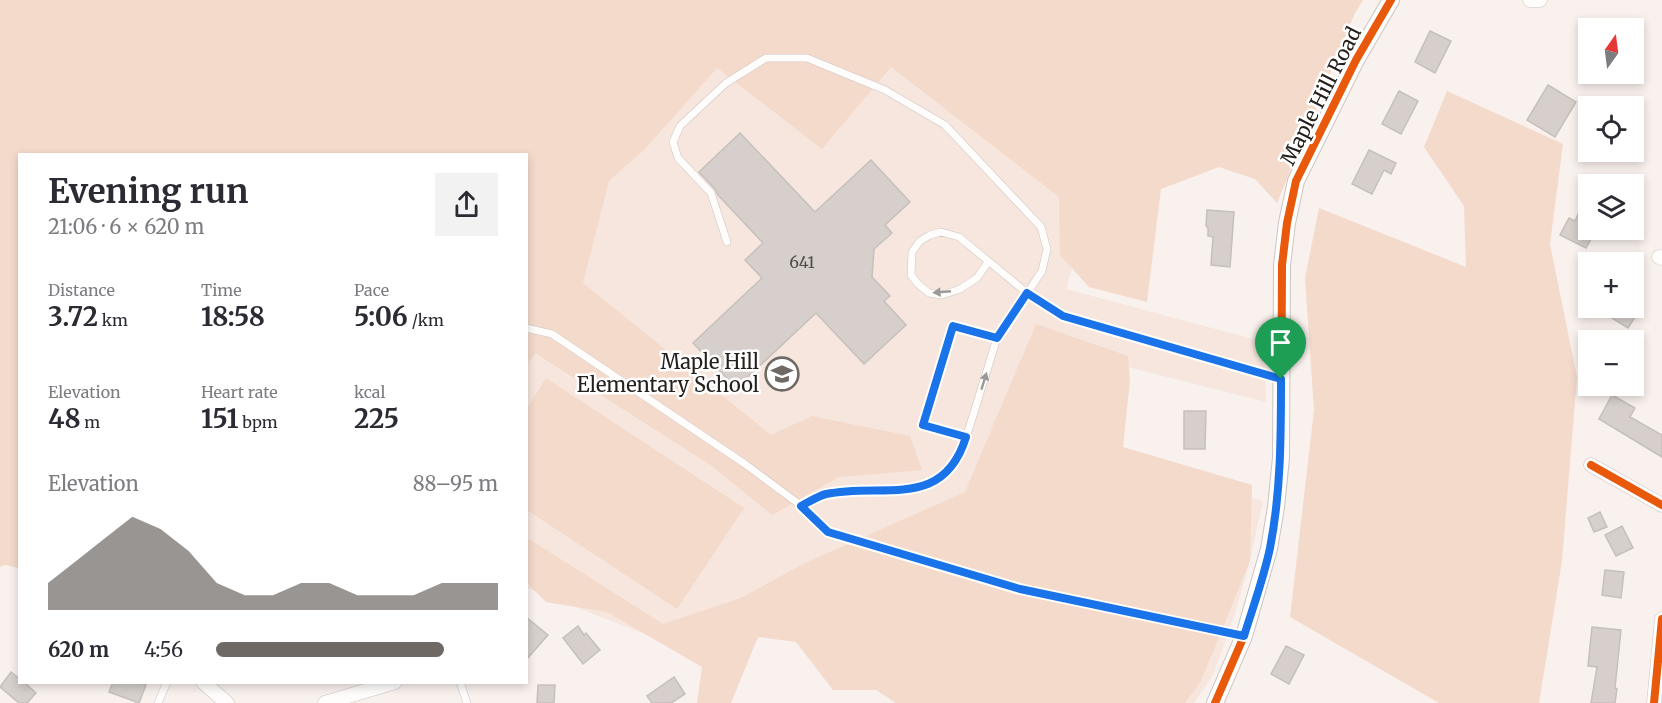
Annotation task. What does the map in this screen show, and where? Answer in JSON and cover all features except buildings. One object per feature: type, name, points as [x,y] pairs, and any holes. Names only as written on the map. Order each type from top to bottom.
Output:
[{"type":"street","name":"Maple Hill Road","points":[[1220,701],[1244,636],[1269,549],[1276,507],[1281,458],[1282,265],[1287,224],[1296,181],[1356,60],[1391,0]]},
{"type":"street","points":[[1530,0],[1540,0]]},
{"type":"street","points":[[1591,465],[1662,505]]},
{"type":"street","points":[[1654,703],[1662,619]]},
{"type":"street","points":[[205,684],[227,703]]},
{"type":"street","points":[[325,703],[388,684]]},
{"type":"lane","points":[[727,242],[711,193],[678,158],[672,142],[680,126],[726,82],[766,58],[807,58],[885,90],[945,125],[1041,227],[1047,249],[1042,271],[997,338],[957,462],[937,481],[904,491],[859,490],[824,494],[801,506]]},
{"type":"lane","points":[[988,262],[977,278],[960,289],[942,295],[929,293],[918,284],[912,275],[912,252],[930,235],[942,232],[959,237],[1027,293],[1063,316],[1281,379]]},
{"type":"lane","points":[[966,437],[923,425],[953,326],[997,338]]},
{"type":"lane","points":[[528,328],[552,334],[745,464],[801,506],[828,532],[1020,589],[1244,636]]},
{"type":"lane","points":[[158,703],[166,684]]},
{"type":"lane","points":[[461,684],[467,703]]},
{"type":"shaded area","points":[[0,0],[1363,0],[1355,13],[1277,203],[1255,179],[1219,167],[1161,189],[1147,302],[1089,287],[1060,255],[1059,197],[891,67],[822,149],[717,68],[645,149],[609,181],[583,283],[771,435],[812,416],[910,436],[922,470],[839,477],[772,515],[712,466],[535,353],[528,364],[528,153],[18,153],[18,568],[5,565],[0,567]]},
{"type":"shaded area","name":"Maple Hill Elementary School","points":[[768,0],[1104,152],[1066,289],[1264,342],[1266,402],[1045,346],[1019,434],[1263,501],[1250,561],[1234,617],[1213,675],[1194,703],[930,703],[752,622],[716,662],[528,588],[528,153],[25,153]]},
{"type":"shaded area","points":[[1447,91],[1563,144],[1550,244],[1577,377],[1562,561],[1539,703],[1439,703],[1290,617],[1314,410],[1305,278],[1319,208],[1466,267],[1464,206],[1424,147]]},
{"type":"shaded area","points":[[1036,324],[1128,356],[1130,380],[1123,447],[1252,485],[1250,561],[1201,681],[1185,703],[896,703],[876,690],[833,690],[796,642],[758,637],[731,703],[697,703],[702,667],[607,612],[546,602],[528,584],[528,538],[663,624],[741,598],[803,564],[965,492]]},
{"type":"shaded area","points":[[546,378],[744,508],[677,609],[528,511],[528,406]]},
{"type":"cycle path","points":[[1215,703],[1244,636],[1269,549],[1276,507],[1281,458],[1282,265],[1287,223],[1296,181],[1356,60],[1391,0]]},
{"type":"cycle path","points":[[1591,465],[1662,505]]},
{"type":"cycle path","points":[[1654,703],[1662,619]]},
{"type":"place","name":"Maple Hill Elementary School","points":[[782,374]]},
{"type":"route","points":[[1027,293],[1063,316],[1281,379],[1281,458],[1276,507],[1269,549],[1244,636],[1020,589],[828,532],[801,506],[824,494],[859,490],[904,491],[937,481],[957,462],[966,437],[923,425],[953,326],[997,338],[1027,293]]}]
